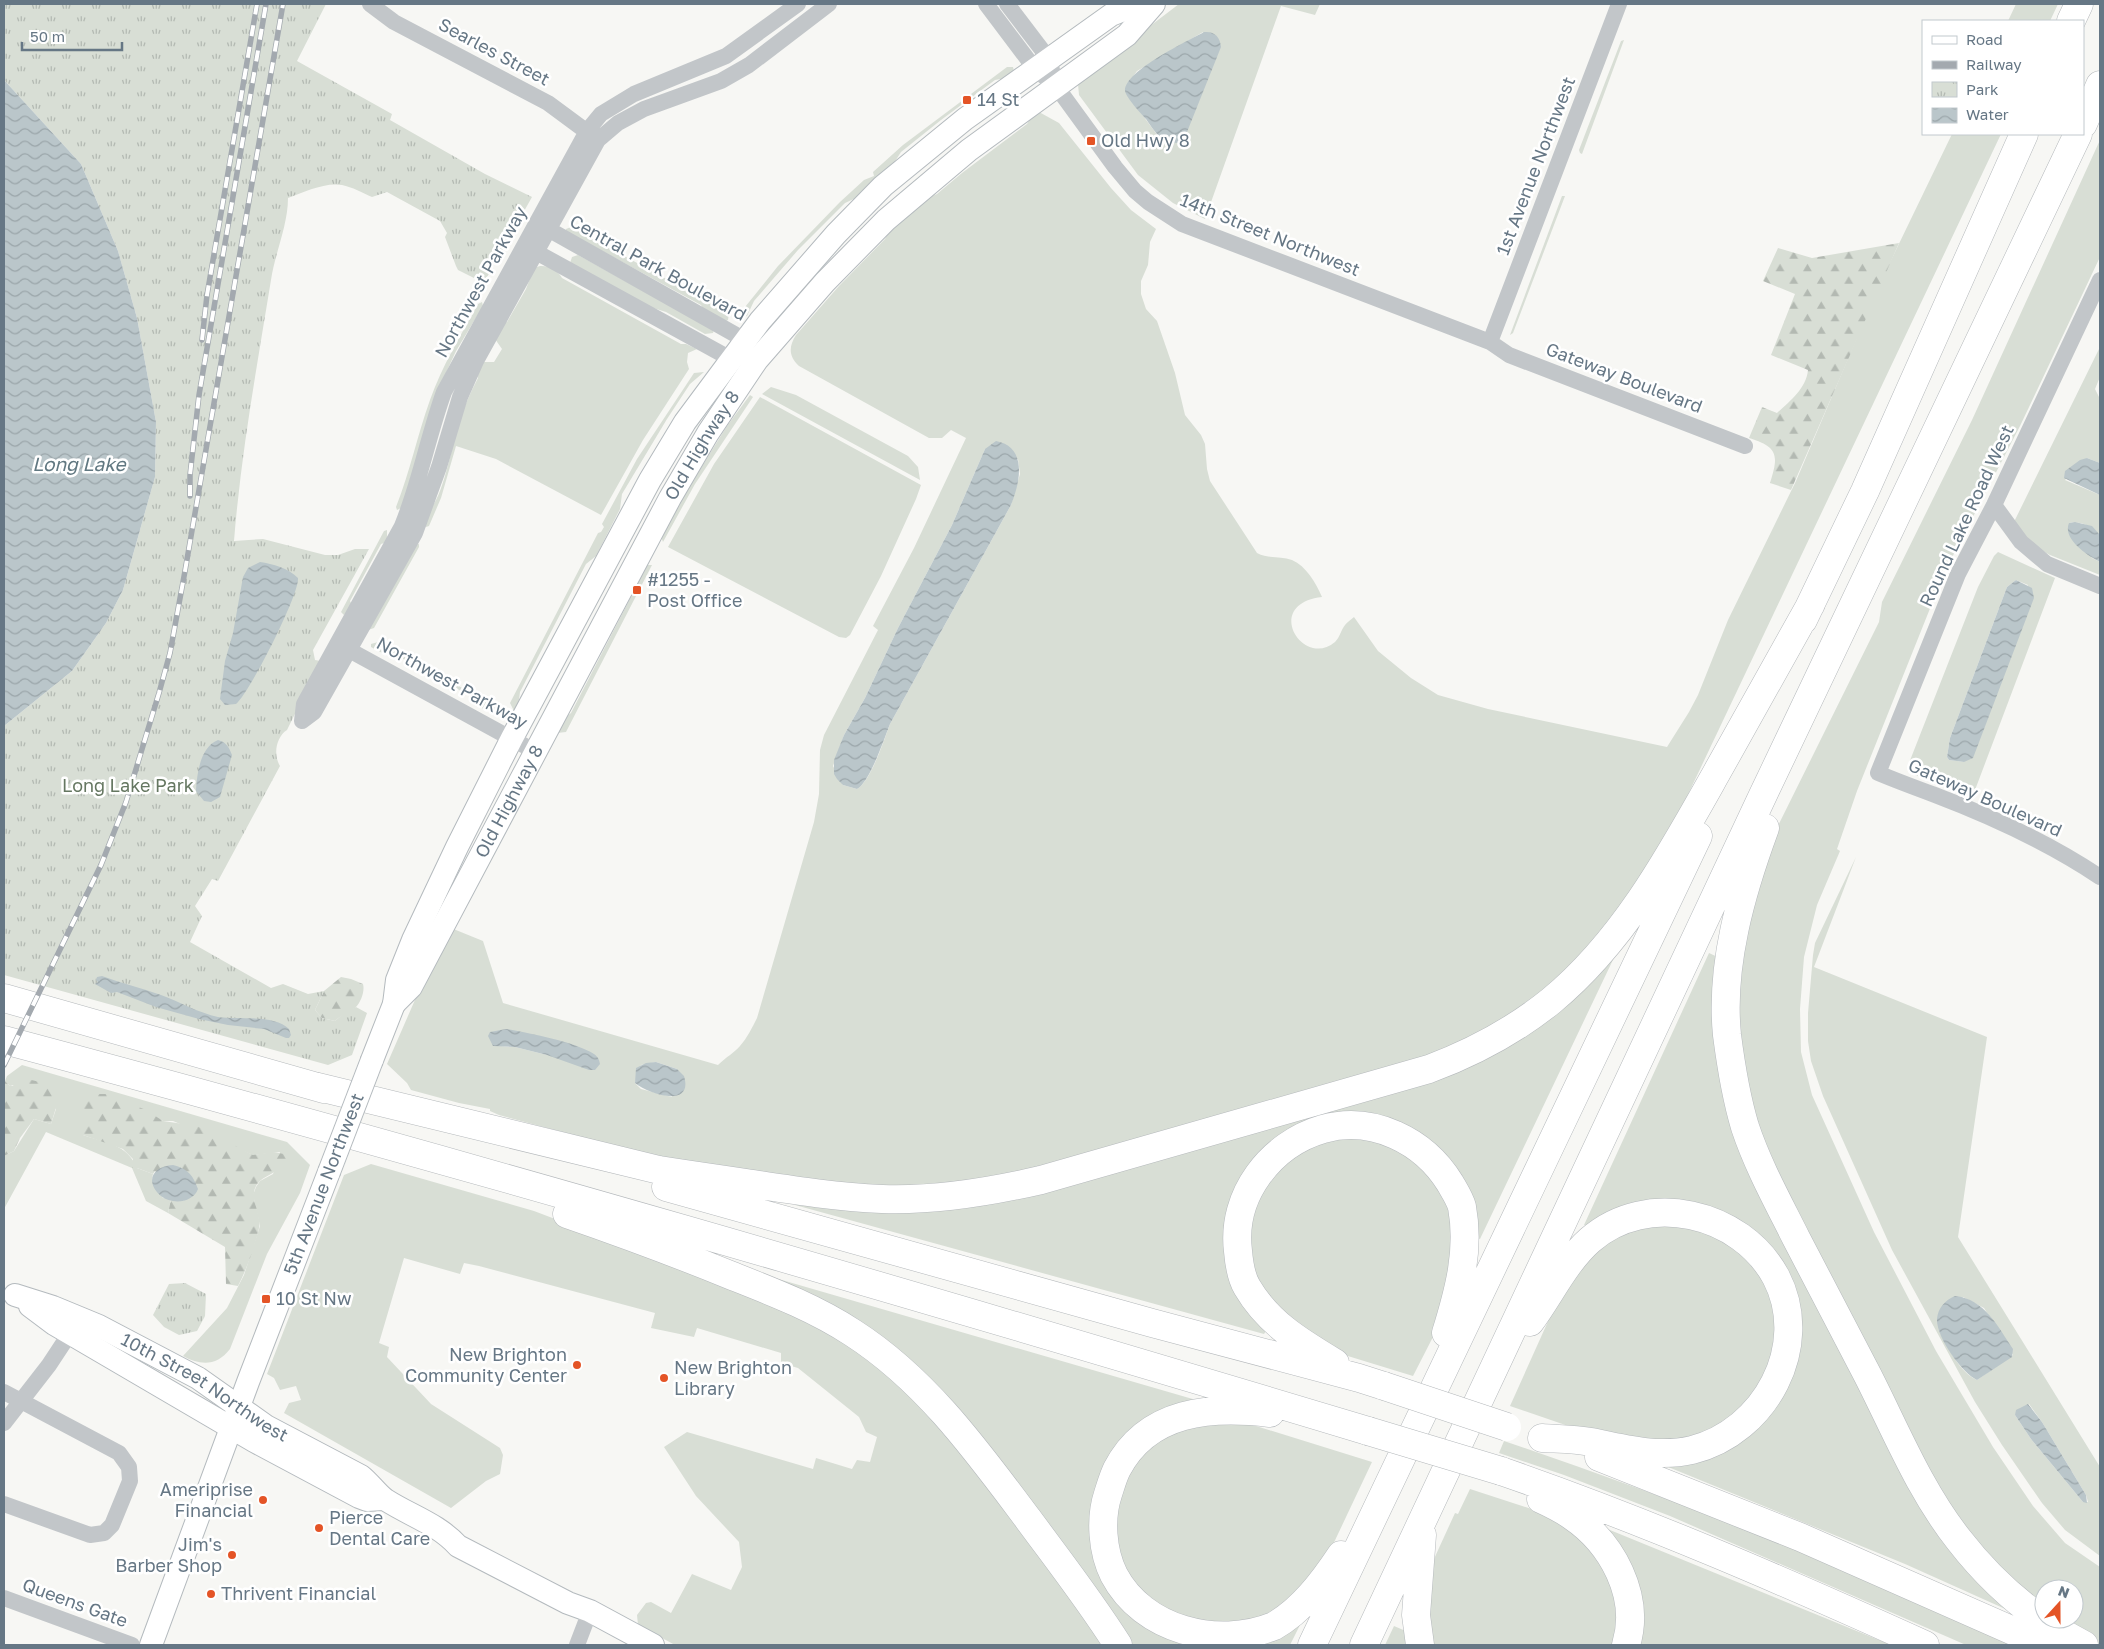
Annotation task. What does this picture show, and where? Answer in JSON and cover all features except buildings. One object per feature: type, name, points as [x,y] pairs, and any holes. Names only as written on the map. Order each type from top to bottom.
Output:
[{"type":"highway","points":[[2072,20],[2079,4]]},
{"type":"highway","points":[[2084,122],[2100,85]]},
{"type":"highway","points":[[1312,1645],[1869,482],[2024,135]]},
{"type":"highway","points":[[1364,1645],[2078,135]]},
{"type":"highway","points":[[1891,527],[1807,737],[1770,814],[1742,902],[1732,941],[1726,990],[1727,1033],[1732,1074],[1746,1129],[1766,1177],[1932,1502],[1959,1540],[1996,1583],[2030,1611],[2084,1645]]},
{"type":"highway","points":[[306,1084],[659,1170],[820,1195],[907,1199],[977,1193],[1032,1182],[1429,1069],[1458,1058],[1516,1025],[1556,996],[1605,946],[1643,895],[1691,818],[1811,604]]},
{"type":"highway","points":[[4,998],[612,1172],[1152,1323],[1372,1382],[1631,1469],[1770,1524],[2045,1645]]},
{"type":"highway","points":[[4,1040],[262,1109],[1326,1418],[1501,1471],[1582,1500],[1698,1546],[1925,1645]]},
{"type":"highway","points":[[1372,1382],[1286,1332],[1264,1311],[1246,1285],[1239,1263],[1236,1241],[1239,1214],[1242,1203],[1253,1182],[1266,1164],[1297,1140],[1325,1129],[1368,1127],[1399,1136],[1424,1153],[1434,1163],[1449,1182],[1461,1204],[1464,1231],[1463,1272],[1453,1312],[1420,1418]]},
{"type":"highway","points":[[466,1168],[546,1207],[652,1244],[792,1299],[862,1338],[895,1364],[929,1396],[969,1440],[1092,1606],[1118,1645]]},
{"type":"highway","points":[[1491,1376],[1546,1300],[1563,1271],[1581,1249],[1600,1233],[1624,1220],[1636,1216],[1666,1212],[1678,1212],[1703,1218],[1740,1237],[1768,1266],[1781,1290],[1787,1314],[1787,1340],[1777,1380],[1762,1405],[1745,1424],[1709,1445],[1677,1452],[1641,1452],[1589,1442],[1542,1438]]},
{"type":"highway","points":[[1326,1418],[1261,1412],[1208,1411],[1172,1419],[1152,1429],[1137,1442],[1124,1458],[1112,1479],[1105,1504],[1103,1526],[1113,1572],[1133,1602],[1154,1620],[1169,1628],[1196,1637],[1220,1639],[1240,1637],[1273,1626],[1302,1604],[1320,1584],[1358,1529],[1398,1465]]},
{"type":"highway","points":[[1501,1471],[1536,1496],[1577,1520],[1594,1535],[1607,1551],[1618,1568],[1628,1597],[1629,1627],[1626,1645]]},
{"type":"highway","points":[[1420,1645],[1416,1615],[1423,1520]]},
{"type":"street","name":"Searles Street","points":[[370,4],[394,22],[548,104],[592,136]]},
{"type":"street","name":"Northwest Parkway","points":[[343,647],[415,533],[439,467],[460,397],[472,370],[548,229],[601,114],[634,94],[726,56],[798,4]]},
{"type":"street","name":"Northwest Parkway","points":[[343,647],[402,526],[412,501],[433,422],[444,392],[531,234],[592,136],[644,109],[721,81],[749,65],[829,4]]},
{"type":"street","name":"14th Street Northwest","points":[[986,4],[1042,64]]},
{"type":"street","name":"14th Street Northwest","points":[[1007,4],[1056,86],[1115,167],[1135,191],[1148,202],[1182,224],[1490,342]]},
{"type":"street","name":"Old Highway 8","points":[[372,1060],[394,1004],[397,980],[413,940],[457,847],[512,738],[650,480],[685,422],[745,340],[788,287],[883,186],[965,119],[1042,64],[1111,15],[1138,4]]},
{"type":"street","name":"Old Highway 8","points":[[394,1004],[411,987],[670,498],[708,433],[757,360],[825,282],[886,220],[969,150],[1127,35],[1154,4]]},
{"type":"street","name":"1st Avenue Northwest","points":[[1490,342],[1619,4]]},
{"type":"street","points":[[762,30],[773,46]]},
{"type":"street","name":"Central Park Boulevard","points":[[531,234],[548,229],[745,340],[757,360]]},
{"type":"street","points":[[531,234],[536,252],[731,359],[757,360]]},
{"type":"street","name":"Round Lake Road West","points":[[1878,773],[1958,574],[1994,505],[2100,280]]},
{"type":"street","name":"Gateway Boulevard","points":[[1490,342],[1509,355],[1745,446]]},
{"type":"street","points":[[1994,505],[2021,542],[2047,564],[2100,586]]},
{"type":"street","name":"Northwest Parkway","points":[[343,647],[536,752]]},
{"type":"street","name":"Gateway Boulevard","points":[[1878,773],[1936,795],[2018,831],[2054,849],[2100,877]]},
{"type":"street","name":"5th Avenue Northwest","points":[[150,1645],[372,1060]]},
{"type":"street","name":"10th Street Northwest","points":[[9,1292],[75,1326],[235,1417],[254,1441],[359,1497],[368,1500],[383,1499],[446,1533],[464,1549],[568,1603],[590,1611],[653,1645]]},
{"type":"street","points":[[4,1423],[49,1365],[75,1326]]},
{"type":"street","points":[[4,1392],[119,1453],[129,1467],[130,1482],[112,1525],[104,1533],[90,1535],[4,1504]]},
{"type":"street","name":"Queens Gate","points":[[4,1598],[132,1645]]},
{"type":"street","points":[[577,1645],[590,1611]]},
{"type":"green space","name":"Long Lake Park","points":[[4,4],[326,4],[297,61],[392,114],[390,120],[485,174],[532,197],[486,279],[482,282],[458,270],[445,237],[447,233],[440,221],[387,192],[372,197],[350,187],[335,184],[315,188],[288,198],[284,229],[271,280],[255,377],[245,442],[234,541],[263,539],[325,555],[338,555],[355,549],[369,549],[313,650],[315,660],[321,661],[287,730],[278,742],[276,752],[280,766],[218,881],[212,879],[195,906],[202,916],[190,942],[271,988],[283,984],[308,994],[324,991],[315,1010],[322,1018],[335,1021],[356,1007],[367,1013],[352,1055],[328,1065],[4,975],[4,726],[72,671],[106,623],[123,590],[155,477],[156,422],[137,318],[118,251],[81,164],[4,80]]},
{"type":"green space","points":[[1179,4],[1320,4],[1315,15],[1281,6],[1205,219],[1173,203],[1138,175],[1079,95],[1078,84],[1083,77]],"holes":[[[1203,32],[1165,141],[1158,136],[1127,94],[1127,85],[1137,71]]]},
{"type":"green space","points":[[2016,4],[2058,4],[2050,20],[2008,20]]},
{"type":"green space","points":[[1624,40],[1582,154],[1579,150],[1621,41]]},
{"type":"green space","points":[[1007,67],[1013,67],[1014,71],[1006,78],[995,80],[941,120],[901,152],[892,166],[858,197],[845,203],[798,250],[754,301],[747,316],[743,317],[741,312],[778,266],[840,202],[864,180],[874,176],[873,172],[903,145]]},
{"type":"green space","points":[[1039,112],[1059,123],[1131,210],[1156,229],[1150,242],[1148,265],[1141,281],[1141,294],[1146,309],[1157,321],[1175,373],[1185,415],[1201,435],[1205,444],[1210,481],[1257,553],[1292,560],[1302,566],[1320,592],[1322,597],[1304,602],[1294,611],[1291,621],[1294,632],[1301,641],[1311,647],[1323,648],[1335,642],[1345,625],[1354,617],[1378,651],[1411,678],[1438,695],[1488,709],[1667,747],[1698,695],[1728,620],[1796,481],[1881,281],[1952,135],[2001,135],[1656,862],[1557,985],[1470,1044],[1079,1163],[915,1193],[671,1161],[499,1115],[490,1111],[490,1109],[411,1090],[407,1083],[387,1064],[425,977],[451,928],[483,941],[503,1003],[718,1065],[743,1043],[757,1018],[814,822],[819,794],[820,750],[824,735],[878,630],[873,626],[914,548],[966,438],[951,430],[942,438],[929,438],[799,366],[791,355],[792,343],[796,335],[839,286],[885,239],[892,226],[923,200],[937,194],[1027,124],[1032,116]],"holes":[[[985,449],[1018,459],[1020,474],[1011,505],[890,724],[872,769],[862,785],[857,789],[843,785],[833,766],[844,735],[865,698],[898,628],[952,525]],[[556,1040],[547,1055],[515,1047],[501,1047]],[[656,1062],[677,1069],[672,1097],[641,1089],[635,1083],[641,1065]]]},
{"type":"green space","points":[[2100,140],[2100,257],[2020,426],[1945,571],[1857,791],[1837,849],[1840,851],[1817,905],[1804,957],[1800,1009],[1801,1052],[1812,1095],[1874,1232],[1936,1351],[1993,1447],[2033,1506],[2065,1543],[2100,1567],[2100,1645],[2094,1645],[2068,1629],[2084,1629],[2084,1579],[2034,1579],[2034,1604],[1942,1508],[1760,1145],[1733,1003],[1763,856],[1879,622],[1882,602],[1972,420]]},
{"type":"green space","points":[[1562,196],[1565,196],[1513,333],[1510,335]]},
{"type":"green space","points":[[571,227],[729,313],[728,320],[724,322],[704,311],[701,305],[582,240],[565,234],[566,229]]},
{"type":"green space","points":[[1899,243],[1791,490],[1770,483],[1775,465],[1774,453],[1766,445],[1749,438],[1762,407],[1777,413],[1801,389],[1808,370],[1771,355],[1795,294],[1763,281],[1778,248],[1812,258]]},
{"type":"green space","points":[[578,255],[714,330],[713,333],[705,334],[666,312],[637,303],[570,263],[572,257]]},
{"type":"green space","points":[[540,266],[553,269],[562,278],[681,344],[697,349],[688,353],[687,362],[689,369],[643,440],[601,515],[496,459],[456,446],[441,498],[429,526],[426,527],[425,523],[429,509],[434,504],[443,484],[460,419],[478,378],[476,373],[482,362],[494,362],[502,349],[495,339],[502,323],[507,322],[526,289],[534,268]]},
{"type":"green space","points":[[482,302],[483,306],[456,351],[439,388],[403,507],[397,510],[396,507],[425,413],[435,387],[478,304]]},
{"type":"green space","points":[[2100,347],[2100,377],[2095,389],[2100,399],[2100,463],[2087,458],[2065,480],[2100,495],[2100,535],[2086,525],[2069,523],[2092,558],[2100,562],[2100,575],[2050,555],[2010,533]]},
{"type":"green space","points":[[704,372],[690,384],[622,494],[620,509],[596,556],[586,564],[520,692],[518,707],[514,711],[510,703],[598,533],[604,527],[602,524],[637,459],[694,373]]},
{"type":"green space","points":[[771,387],[796,395],[908,456],[918,467],[920,480],[762,394]]},
{"type":"green space","points":[[750,395],[753,397],[695,484],[663,542],[660,534],[727,426]]},
{"type":"green space","points":[[760,397],[921,485],[881,576],[850,635],[846,638],[839,637],[668,547],[714,464]]},
{"type":"green space","points":[[387,530],[387,542],[381,544],[350,601],[352,605],[344,615],[341,612],[384,531]]},
{"type":"green space","points":[[419,544],[374,628],[368,630],[414,545]]},
{"type":"green space","points":[[1998,552],[2055,578],[1972,798],[1910,773],[1909,763],[1978,587]],"holes":[[[2016,580],[2028,585],[1964,762],[1949,760],[1947,757],[1950,738],[2007,587]]]},
{"type":"green space","points":[[647,565],[652,565],[566,732],[557,733],[561,721],[571,713],[632,595],[633,581]]},
{"type":"green space","points":[[378,642],[450,681],[448,683],[392,653],[384,654],[371,647],[371,644]]},
{"type":"green space","points":[[453,683],[498,707],[499,715],[482,708],[478,700],[452,686]]},
{"type":"green space","points":[[1856,857],[1814,967],[1987,1037],[1958,1237],[2100,1467],[2100,1556],[2065,1530],[2042,1503],[2002,1445],[1975,1402],[1892,1250],[1823,1096],[1811,1061],[1808,1041],[1808,1013],[1815,943]],"holes":[[[1963,1297],[1984,1308],[2013,1355],[1977,1380],[1960,1365],[1939,1331]],[[2029,1404],[2086,1495],[2088,1502],[2083,1502],[2031,1439],[2015,1415]]]},
{"type":"green space","points":[[1621,943],[1480,1239],[1468,1235],[1443,1162],[1325,1123],[1236,1204],[1268,1328],[1264,1334],[795,1205],[797,1200],[932,1203],[1433,1073]]},
{"type":"green space","points":[[1709,953],[1724,960],[1772,1202],[2012,1612],[1905,1564],[1656,1462],[1743,1433],[1792,1310],[1722,1217],[1593,1230],[1584,1225]]},
{"type":"green space","points":[[341,977],[363,984],[361,999],[354,1009],[335,1021],[322,1018],[315,1010],[324,991]]},
{"type":"green space","points":[[22,1065],[287,1142],[310,1165],[300,1193],[267,1254],[230,1349],[220,1359],[202,1363],[183,1356],[227,1308],[244,1275],[260,1226],[253,1195],[260,1181],[273,1174],[280,1152],[253,1155],[173,1121],[163,1121],[155,1117],[83,1135],[122,1149],[133,1160],[137,1168],[153,1174],[152,1179],[163,1198],[171,1199],[168,1213],[146,1201],[132,1168],[46,1132],[4,1209],[4,1156],[14,1151],[34,1119],[51,1124],[56,1109],[14,1085],[10,1086],[5,1081],[7,1076]]},
{"type":"green space","points":[[16,1078],[47,1085],[58,1101],[51,1124],[34,1119],[20,1138],[14,1151],[4,1156],[4,1083],[5,1081],[10,1086],[13,1086]]},
{"type":"green space","points":[[91,1094],[107,1094],[146,1110],[163,1121],[197,1126],[253,1155],[273,1152],[284,1154],[287,1159],[284,1164],[259,1182],[254,1191],[259,1228],[245,1272],[238,1286],[226,1284],[225,1247],[168,1213],[171,1199],[184,1201],[155,1171],[153,1174],[132,1168],[133,1159],[123,1149],[83,1135],[81,1113],[84,1104]]},
{"type":"green space","points":[[1331,1135],[1397,1145],[1439,1182],[1459,1232],[1434,1335],[1413,1376],[1338,1353],[1258,1293],[1244,1232],[1267,1173]]},
{"type":"green space","points":[[371,1164],[534,1211],[737,1288],[872,1355],[952,1431],[1104,1645],[675,1645],[638,1625],[637,1615],[646,1603],[651,1602],[671,1613],[692,1574],[731,1590],[742,1567],[739,1542],[696,1496],[664,1447],[687,1432],[813,1469],[816,1458],[852,1469],[857,1460],[870,1462],[877,1437],[866,1432],[859,1417],[798,1368],[781,1363],[781,1353],[697,1328],[694,1337],[651,1328],[655,1313],[479,1266],[464,1263],[460,1274],[404,1258],[379,1343],[389,1347],[387,1357],[431,1404],[500,1448],[503,1455],[500,1474],[486,1481],[451,1508],[284,1413],[289,1403],[301,1400],[296,1386],[280,1390],[274,1378],[267,1374],[344,1175]]},
{"type":"green space","points":[[1646,1221],[1713,1229],[1762,1271],[1781,1334],[1759,1397],[1693,1442],[1606,1439],[1510,1406],[1568,1277],[1581,1258]]},
{"type":"green space","points":[[747,1270],[1203,1402],[1161,1417],[1097,1516],[1160,1630],[1300,1625],[1290,1645],[1123,1645],[951,1411]]},
{"type":"green space","points":[[185,1283],[206,1294],[205,1316],[197,1331],[179,1335],[164,1327],[153,1315],[169,1284]]},
{"type":"green space","points":[[1243,1422],[1372,1462],[1321,1570],[1283,1609],[1232,1630],[1155,1610],[1122,1568],[1112,1521],[1129,1465],[1181,1424]]},
{"type":"green space","points":[[1504,1441],[1635,1487],[1765,1537],[2022,1645],[1966,1645],[1670,1516],[1564,1475],[1499,1453]]},
{"type":"green space","points":[[1470,1489],[1550,1515],[1584,1534],[1619,1593],[1615,1645],[1428,1645],[1428,1572],[1455,1513],[1458,1514]]},
{"type":"green space","points":[[1605,1528],[1891,1645],[1631,1645]]},
{"type":"green space","points":[[1394,1626],[1408,1632],[1412,1645],[1385,1645]]},
{"type":"water","points":[[1204,32],[1211,32],[1216,35],[1221,47],[1185,137],[1178,143],[1172,143],[1163,139],[1137,110],[1125,91],[1127,83],[1158,57]]},
{"type":"water","name":"Long Lake","points":[[4,80],[81,164],[118,251],[137,318],[156,422],[155,477],[123,590],[106,623],[72,671],[4,726]]},
{"type":"water","points":[[996,441],[1013,450],[1017,458],[1019,477],[1011,505],[890,724],[867,778],[857,789],[843,785],[834,774],[834,760],[844,735],[865,698],[898,628],[952,525],[985,449]]},
{"type":"water","points":[[2087,458],[2100,463],[2100,495],[2064,478],[2065,471],[2080,460]]},
{"type":"water","points":[[2075,522],[2092,526],[2100,535],[2100,562],[2077,546],[2069,535],[2069,523]]},
{"type":"water","points":[[260,562],[280,567],[290,572],[298,578],[296,587],[283,622],[262,664],[236,704],[225,705],[220,699],[225,661],[233,633],[243,577],[248,568]]},
{"type":"water","points":[[2016,580],[2032,588],[2034,598],[1973,758],[1964,762],[1949,760],[1947,757],[1950,738],[2007,587]]},
{"type":"water","points":[[218,740],[227,745],[232,755],[220,797],[211,802],[204,801],[196,791],[197,777],[203,755]]},
{"type":"water","points":[[102,976],[161,995],[218,1017],[275,1021],[289,1029],[291,1035],[289,1038],[286,1038],[264,1029],[228,1025],[199,1019],[156,1007],[117,992],[111,993],[95,984],[98,982],[96,980],[97,977]]},
{"type":"water","points":[[506,1029],[551,1038],[586,1050],[598,1058],[600,1064],[595,1070],[589,1070],[547,1055],[515,1047],[493,1046],[488,1036],[490,1032]]},
{"type":"water","points":[[656,1062],[677,1069],[684,1076],[685,1086],[682,1093],[676,1096],[668,1096],[650,1091],[635,1083],[636,1068],[646,1063]]},
{"type":"water","points":[[173,1165],[183,1168],[192,1176],[198,1189],[187,1200],[171,1201],[166,1199],[161,1196],[153,1185],[153,1175],[156,1171]]},
{"type":"water","points":[[1955,1296],[1975,1302],[1983,1308],[1996,1323],[2013,1349],[2012,1357],[1977,1380],[1964,1370],[1951,1354],[1938,1327],[1937,1319],[1940,1308],[1945,1302]]},
{"type":"water","points":[[2028,1404],[2042,1422],[2086,1495],[2087,1503],[2083,1502],[2031,1439],[2015,1415],[2016,1410]]},
{"type":"railway","points":[[202,340],[207,295],[257,4]]},
{"type":"railway","points":[[190,496],[190,475],[199,395],[266,4]]},
{"type":"railway","points":[[4,1065],[101,865],[126,802],[170,653],[283,4]]},
{"type":"place","name":"14 St","points":[[967,100]]},
{"type":"place","name":"Old Hwy 8","points":[[1091,141]]},
{"type":"place","name":"#1255 - Post Office","points":[[637,590]]},
{"type":"place","name":"10 St Nw","points":[[266,1299]]},
{"type":"place","name":"New Brighton Community Center","points":[[577,1365]]},
{"type":"place","name":"New Brighton Library","points":[[664,1378]]},
{"type":"place","name":"Ameriprise Financial","points":[[263,1500]]},
{"type":"place","name":"Pierce Dental Care","points":[[319,1528]]},
{"type":"place","name":"Jim's Barber Shop","points":[[232,1555]]},
{"type":"place","name":"Thrivent Financial","points":[[211,1594]]}]
